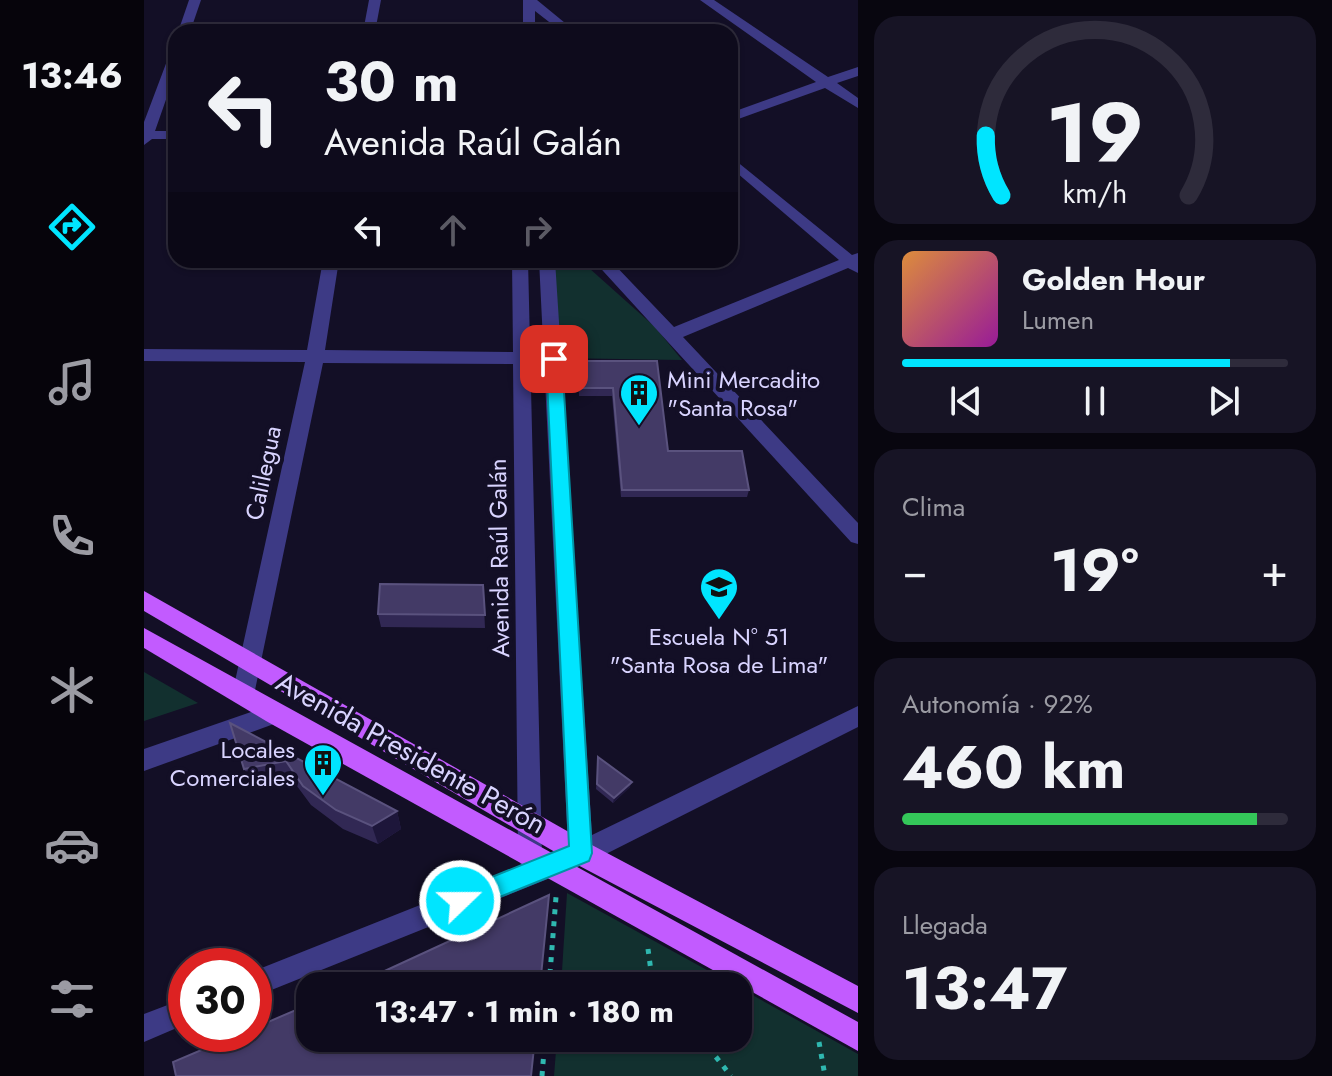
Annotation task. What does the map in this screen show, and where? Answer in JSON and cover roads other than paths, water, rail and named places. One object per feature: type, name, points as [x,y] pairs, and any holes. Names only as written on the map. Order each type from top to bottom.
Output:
[{"type":"main road","name":"Avenida Presidente Perón","points":[[144,600],[581,853],[858,1000]]},
{"type":"main road","name":"Avenida Presidente Perón","points":[[144,637],[274,714],[858,1037]]},
{"type":"street","points":[[187,24],[195,0]]},
{"type":"street","points":[[370,24],[375,0]]},
{"type":"street","points":[[529,0],[529,24]]},
{"type":"street","points":[[529,0],[560,24]]},
{"type":"street","points":[[706,0],[858,104]]},
{"type":"street","points":[[738,115],[858,71]]},
{"type":"street","points":[[168,75],[145,137],[168,136]]},
{"type":"street","points":[[674,334],[855,263],[738,167]]},
{"type":"street","name":"Calilegua","points":[[243,695],[315,357],[330,268]]},
{"type":"street","name":"Avenida Raúl Galán","points":[[520,268],[529,822],[539,861]]},
{"type":"street","points":[[547,268],[581,853]]},
{"type":"street","points":[[609,268],[674,334],[858,536]]},
{"type":"street","points":[[144,355],[522,358]]},
{"type":"street","points":[[144,760],[274,714]]},
{"type":"street","points":[[272,976],[539,861],[581,853],[858,716]]},
{"type":"street","points":[[144,1028],[168,1018]]},
{"type":"place","name":"Mini Mercadito \"Santa Rosa\"","points":[[639,427]]},
{"type":"place","name":"Escuela Nº 51 \"Santa Rosa de Lima\"","points":[[719,621]]},
{"type":"place","name":"Locales Comerciales","points":[[323,797]]}]
